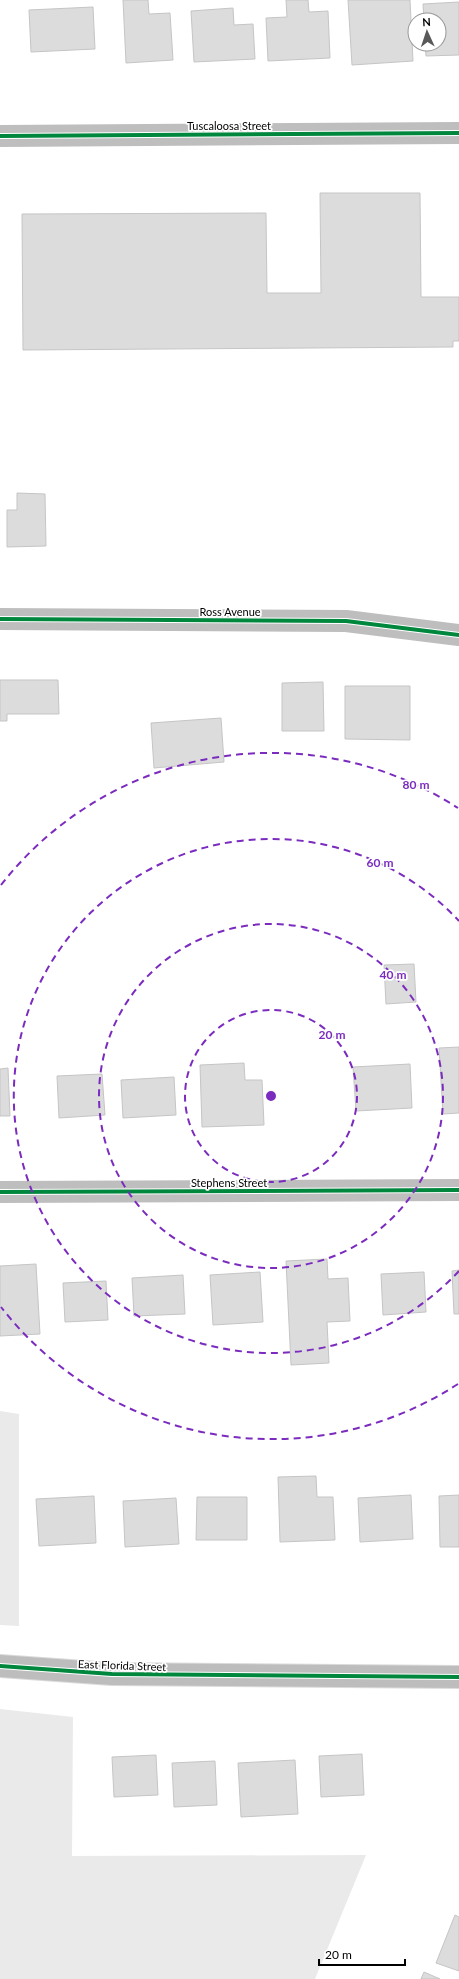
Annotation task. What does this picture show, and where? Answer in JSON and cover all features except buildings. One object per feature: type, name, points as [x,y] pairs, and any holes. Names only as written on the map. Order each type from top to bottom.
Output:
[{"type":"main road","name":"East Florida Street","points":[[0,1666],[112,1674],[459,1677]]},
{"type":"street","name":"Tuscaloosa Street","points":[[0,136],[459,133]]},
{"type":"street","name":"Ross Avenue","points":[[0,619],[346,621],[459,635]]},
{"type":"street","name":"Stephens Street","points":[[0,1192],[459,1190]]},
{"type":"shaded area","points":[[0,1411],[19,1414],[19,1626],[0,1625]]},
{"type":"shaded area","points":[[0,1709],[73,1717],[72,1856],[366,1855],[315,1979],[0,1979]]},
{"type":"cycle path","points":[[0,136],[459,133]]},
{"type":"cycle path","points":[[0,619],[346,621],[459,635]]},
{"type":"cycle path","points":[[0,1192],[459,1190]]},
{"type":"cycle path","points":[[0,1666],[112,1674],[459,1677]]}]
